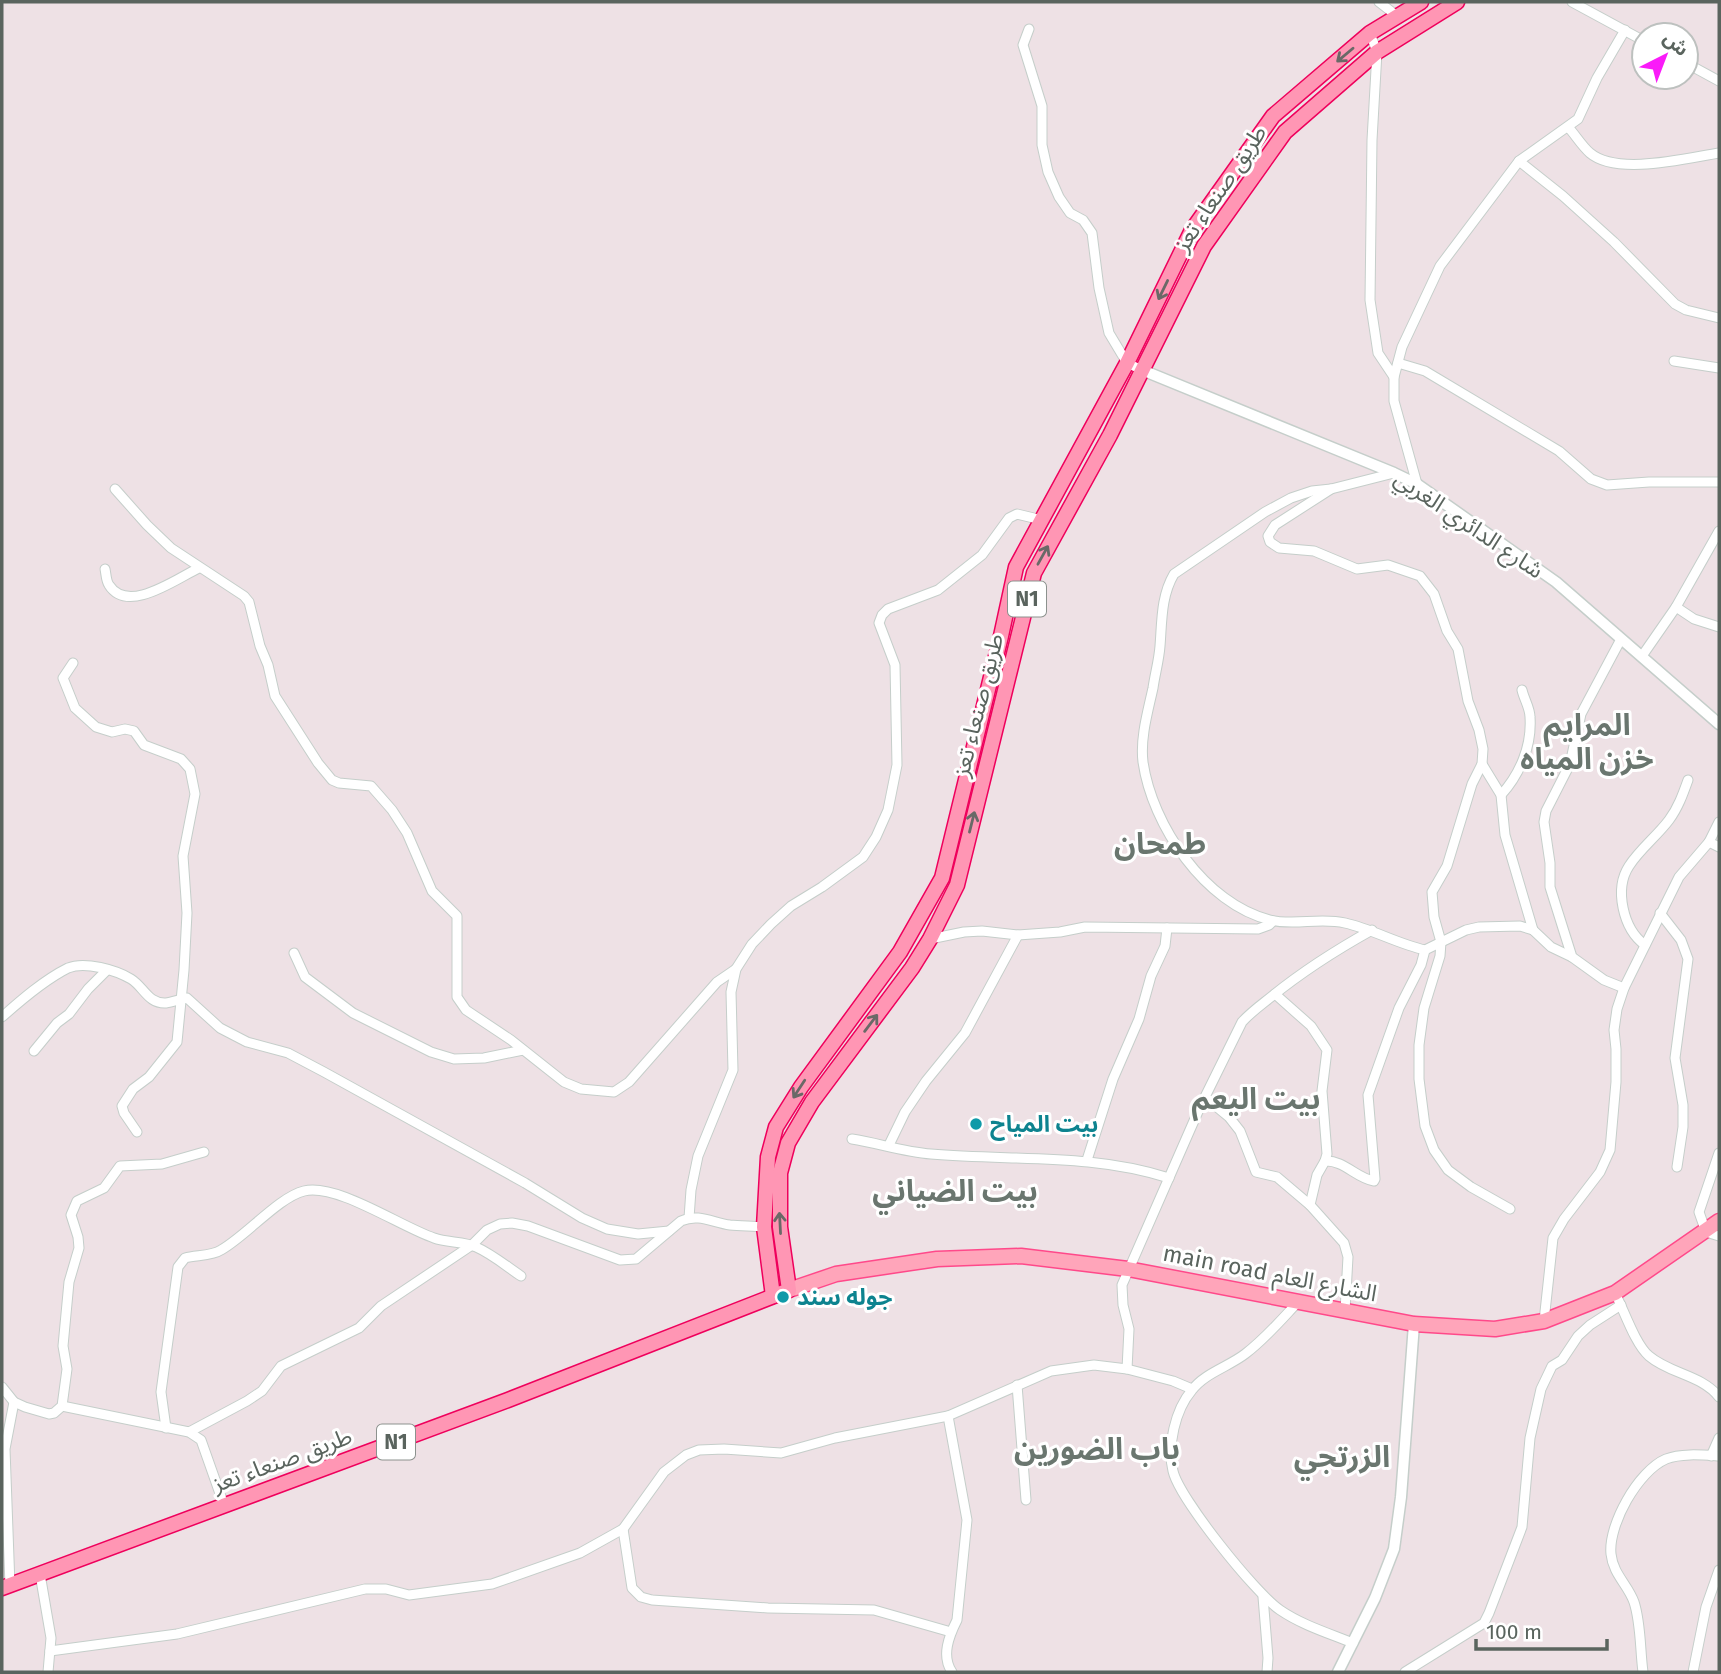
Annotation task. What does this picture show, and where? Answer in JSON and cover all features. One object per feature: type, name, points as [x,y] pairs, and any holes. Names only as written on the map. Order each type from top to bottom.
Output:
[{"type":"highway","name":"طريق صنعاء تعز","points":[[773,1296],[764,1227],[768,1157],[776,1127],[800,1087],[900,953],[942,878],[1016,567],[1127,363],[1192,230],[1273,116],[1370,33],[1421,2]]},
{"type":"highway","name":"طريق صنعاء تعز","points":[[6,1587],[508,1400],[789,1290],[780,1213],[780,1173],[788,1143],[812,1102],[912,968],[957,885],[1034,573],[1110,435],[1204,246],[1285,132],[1377,52],[1457,2]]},
{"type":"highway","points":[[915,929],[930,939]]},
{"type":"main road","name":"main road الشارع العام","points":[[789,1290],[836,1274],[937,1259],[1021,1256],[1128,1269],[1414,1324],[1495,1329],[1544,1321],[1618,1299],[1713,1234],[1719,1221]]},
{"type":"street","points":[[1379,2],[1397,16]]},
{"type":"street","points":[[1572,2],[1630,33]]},
{"type":"street","points":[[1029,29],[1023,46],[1042,106],[1042,145],[1048,172],[1070,213],[1083,220],[1092,233],[1099,288],[1109,333],[1127,363],[1142,370]]},
{"type":"street","points":[[1417,484],[1395,401],[1394,377],[1402,347],[1440,266],[1519,161],[1569,128],[1578,119],[1597,78],[1625,30]]},
{"type":"street","points":[[1370,33],[1377,52],[1372,140],[1370,300],[1378,353],[1394,377]]},
{"type":"street","points":[[1700,71],[1719,81]]},
{"type":"street","points":[[1569,128],[1591,154],[1609,163],[1638,164],[1719,153]]},
{"type":"street","points":[[1519,161],[1563,195],[1675,304],[1686,310],[1719,318]]},
{"type":"street","points":[[1674,360],[1719,368]]},
{"type":"street","points":[[1398,363],[1425,370],[1559,451],[1591,479],[1607,485],[1719,482]]},
{"type":"street","name":"شارع الدائري الغربي","points":[[1142,370],[1417,484],[1556,582],[1719,724]]},
{"type":"street","points":[[1394,473],[1331,489],[1312,491],[1282,503],[1174,574],[1166,587],[1160,648],[1143,740],[1143,760],[1152,798],[1156,810],[1195,870],[1221,896],[1247,911],[1273,921],[1321,919],[1342,922],[1425,950],[1456,933],[1479,927],[1520,926],[1534,930]]},
{"type":"street","points":[[116,489],[171,548],[199,568],[223,580],[250,602],[275,695],[318,763],[332,780],[371,786],[392,810],[407,833],[432,891],[457,916],[457,997],[466,1010],[564,1082],[581,1089],[614,1092],[628,1082],[718,982],[736,969]]},
{"type":"street","points":[[1331,489],[1275,525],[1268,536],[1270,542],[1279,548],[1323,553],[1357,569],[1388,565],[1412,572],[1428,584],[1460,656],[1468,701],[1481,739],[1482,764],[1472,784],[1447,866],[1432,892],[1434,917],[1441,942],[1438,966],[1424,1008],[1419,1045],[1419,1079],[1425,1126],[1434,1150],[1448,1170],[1471,1187],[1510,1209]]},
{"type":"street","points":[[689,1218],[698,1156],[733,1070],[731,992],[736,969],[752,944],[791,906],[863,857],[888,810],[897,765],[895,665],[879,623],[882,615],[888,609],[938,590],[963,572],[982,555],[1009,518],[1017,514],[1042,520]]},
{"type":"street","points":[[1642,656],[1676,607],[1719,532]]},
{"type":"street","points":[[105,569],[108,585],[118,593],[131,597],[147,595],[199,568]]},
{"type":"street","points":[[1676,607],[1694,619],[1719,627]]},
{"type":"street","points":[[1572,957],[1550,887],[1550,863],[1544,822],[1546,811],[1570,764],[1581,714],[1621,639]]},
{"type":"street","points":[[73,663],[63,678],[75,708],[104,731],[134,731],[144,745],[181,758],[190,769],[195,794],[183,856],[187,913],[177,1042],[149,1077],[133,1089],[122,1106],[137,1132]]},
{"type":"street","points":[[1501,795],[1516,776],[1527,748],[1530,718],[1522,690]]},
{"type":"street","points":[[1482,764],[1501,795],[1505,835],[1534,930],[1551,947],[1572,957],[1604,980],[1624,988]]},
{"type":"street","points":[[1645,945],[1630,929],[1625,918],[1623,876],[1635,857],[1669,821],[1688,780]]},
{"type":"street","points":[[1544,1321],[1553,1238],[1600,1172],[1610,1150],[1616,1082],[1614,1030],[1624,988],[1679,877],[1709,842],[1719,822]]},
{"type":"street","points":[[1709,842],[1719,847]]},
{"type":"street","points":[[1660,913],[1681,940],[1688,959],[1675,1058],[1683,1105],[1683,1127],[1677,1167]]},
{"type":"street","points":[[930,939],[973,931],[1018,935],[1085,927],[1258,929],[1273,921]]},
{"type":"street","points":[[1087,1160],[1112,1079],[1139,1019],[1151,976],[1165,946],[1167,928]]},
{"type":"street","points":[[1127,1369],[1129,1329],[1123,1305],[1122,1285],[1242,1023],[1251,1012],[1334,951],[1372,930]]},
{"type":"street","points":[[889,1145],[905,1112],[965,1033],[1012,951],[1018,935]]},
{"type":"street","points":[[1325,1161],[1346,1167],[1368,1180],[1375,1179],[1368,1095],[1399,1008],[1421,965],[1425,950]]},
{"type":"street","points":[[294,953],[305,977],[353,1013],[431,1052],[454,1059],[484,1058],[523,1050]]},
{"type":"street","points":[[2,1017],[70,967],[86,965],[107,970],[133,980],[153,1001],[163,1003],[187,998],[220,1028],[247,1042],[288,1053],[525,1183],[582,1218],[607,1228],[638,1234],[669,1231]]},
{"type":"street","points":[[34,1051],[107,970]]},
{"type":"street","points":[[1275,994],[1311,1026],[1327,1050],[1322,1091],[1327,1154],[1317,1175],[1310,1206]]},
{"type":"street","points":[[1206,1098],[1229,1117],[1240,1131],[1256,1172],[1277,1177],[1338,1235],[1347,1251],[1345,1311]]},
{"type":"street","points":[[852,1139],[934,1154],[1087,1160],[1141,1168],[1169,1178]]},
{"type":"street","points":[[2,1387],[14,1402],[49,1414],[62,1406],[67,1369],[63,1346],[69,1282],[79,1248],[71,1215],[78,1201],[104,1188],[120,1166],[162,1164],[204,1152]]},
{"type":"street","points":[[1713,1234],[1699,1212],[1719,1153]]},
{"type":"street","points":[[166,1427],[161,1392],[178,1267],[185,1258],[218,1252],[285,1201],[303,1191],[321,1190],[351,1200],[433,1238],[453,1244],[472,1245],[521,1276]]},
{"type":"street","points":[[189,1432],[262,1391],[281,1366],[359,1328],[381,1306],[472,1245],[487,1230],[500,1224],[512,1223],[551,1234],[620,1260],[636,1259],[689,1218],[700,1217],[729,1225],[764,1227]]},
{"type":"street","points":[[1405,1672],[1483,1623],[1489,1613],[1522,1527],[1530,1438],[1541,1389],[1552,1366],[1562,1360],[1578,1336],[1618,1299],[1644,1351],[1650,1357],[1661,1365],[1707,1385],[1719,1397]]},
{"type":"street","points":[[1298,1302],[1243,1356],[1208,1376],[1192,1389],[1180,1409],[1175,1426],[1171,1455],[1173,1473],[1200,1518],[1263,1597],[1299,1621],[1353,1643]]},
{"type":"street","points":[[1338,1672],[1386,1574],[1394,1549],[1401,1497],[1414,1324]]},
{"type":"street","points":[[51,1651],[177,1634],[365,1589],[386,1589],[409,1595],[492,1584],[580,1553],[622,1529],[664,1472],[686,1455],[699,1450],[781,1453],[835,1438],[948,1416],[1051,1371],[1094,1365],[1127,1369],[1192,1389]]},
{"type":"street","points":[[1017,1385],[1027,1500]]},
{"type":"street","points":[[6,1587],[5,1449],[14,1402]]},
{"type":"street","points":[[62,1406],[189,1432],[201,1440],[224,1505]]},
{"type":"street","points":[[948,1416],[967,1520],[957,1620],[945,1656],[951,1672]]},
{"type":"street","points":[[1643,1672],[1635,1607],[1615,1570],[1611,1555],[1617,1525],[1632,1491],[1645,1475],[1663,1461],[1681,1456],[1715,1456],[1719,1438]]},
{"type":"street","points":[[622,1529],[632,1588],[641,1597],[755,1607],[874,1610],[951,1632]]},
{"type":"street","points":[[1693,1672],[1706,1607],[1719,1570]]},
{"type":"street","points":[[40,1574],[51,1638],[48,1672]]},
{"type":"street","points":[[1263,1597],[1267,1672]]},
{"type":"place","name":"بيت المياح","points":[[976,1124]]},
{"type":"place","name":"جوله سند","points":[[783,1297]]},
{"type":"district","name":"المرايم خزن المياه","points":[[1587,742]]},
{"type":"district","name":"طمحان","points":[[1160,844]]},
{"type":"district","name":"بيت اليعم","points":[[1256,1099]]},
{"type":"district","name":"بيت الضياني","points":[[955,1191]]},
{"type":"district","name":"باب الضورين","points":[[1097,1449]]},
{"type":"district","name":"الزرتجي","points":[[1342,1457]]}]
